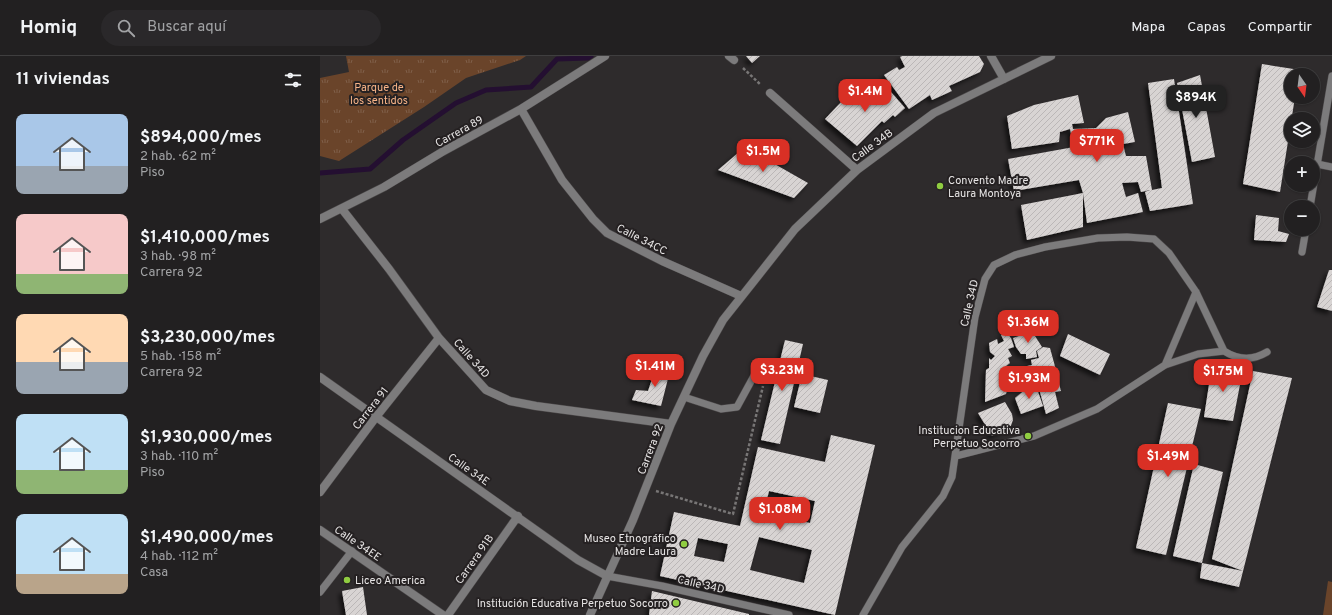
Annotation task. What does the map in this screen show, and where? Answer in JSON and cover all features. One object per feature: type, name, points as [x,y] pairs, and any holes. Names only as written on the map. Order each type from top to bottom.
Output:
[{"type":"street","name":"Carrera 89","points":[[320,219],[342,209],[521,109],[605,56]]},
{"type":"street","points":[[991,56],[1004,79]]},
{"type":"street","name":"Calle 34B","points":[[741,296],[795,229],[857,170],[934,113],[1051,56]]},
{"type":"street","points":[[770,93],[857,170]]},
{"type":"street","name":"Calle 34CC","points":[[521,109],[562,180],[593,219],[607,233],[662,261],[741,296]]},
{"type":"street","name":"Calle 34D","points":[[342,209],[389,269],[439,338],[486,390],[510,400],[672,424]]},
{"type":"street","name":"Carrera 92","points":[[590,615],[647,488],[672,424],[703,356],[720,326],[741,296]]},
{"type":"street","name":"Carrera 91","points":[[320,492],[376,417],[439,338]]},
{"type":"street","name":"Calle 34E","points":[[320,377],[578,560],[607,576]]},
{"type":"street","name":"Carrera 91B","points":[[448,615],[518,516]]},
{"type":"street","name":"Calle 34EE","points":[[320,530],[443,615]]},
{"type":"lane","points":[[1318,156],[1332,76]]},
{"type":"lane","points":[[1320,165],[1332,167]]},
{"type":"lane","points":[[1302,252],[1305,236]]},
{"type":"lane","name":"Calle 34D","points":[[863,615],[902,547],[943,496],[952,477],[975,317],[985,279],[994,265],[1015,255],[1045,247],[1098,238],[1127,237],[1154,239],[1168,253],[1196,292],[1224,351]]},
{"type":"lane","points":[[1166,366],[1196,292]]},
{"type":"lane","points":[[956,456],[1034,436],[1097,409],[1166,366],[1198,354],[1224,351],[1229,355],[1249,360],[1258,358],[1267,352]]},
{"type":"lane","points":[[684,397],[721,409],[737,408],[755,374],[765,376]]},
{"type":"lane","points":[[320,592],[352,551]]},
{"type":"lane","name":"Calle 34D","points":[[607,576],[662,586],[789,615]]},
{"type":"path","points":[[731,58],[770,93]]},
{"type":"path","points":[[647,488],[733,514],[765,376]]},
{"type":"green space","name":"Parque de los sentidos","points":[[346,56],[526,56],[520,60],[466,78],[424,107],[339,161],[320,156],[320,78],[349,72]]},
{"type":"green space","points":[[1328,581],[1332,582],[1332,615],[1323,615]]},
{"type":"building","points":[[746,56],[760,56],[752,63]]},
{"type":"building","points":[[979,56],[984,64],[980,72],[949,86],[952,91],[932,100],[930,95],[909,109],[884,75],[897,67],[899,70],[905,67],[900,57]]},
{"type":"building","points":[[1262,64],[1287,68],[1284,68],[1284,104],[1294,104],[1293,112],[1284,112],[1284,148],[1287,148],[1286,156],[1284,156],[1280,192],[1243,184]]},
{"type":"building","points":[[1200,75],[1215,157],[1192,162],[1177,83]]},
{"type":"building","points":[[1174,79],[1193,204],[1150,211],[1145,192],[1150,190],[1141,192],[1138,182],[1122,183],[1126,197],[1138,193],[1143,212],[1087,223],[1083,193],[1079,180],[1014,191],[1008,159],[1074,147],[1070,129],[1060,132],[1059,142],[1012,149],[1007,116],[1034,105],[1078,95],[1084,123],[1072,124],[1073,129],[1096,128],[1106,118],[1128,112],[1135,142],[1123,144],[1126,156],[1146,156],[1152,190],[1162,188],[1148,83]]},
{"type":"building","points":[[883,83],[905,108],[895,117],[893,115],[884,123],[882,121],[857,146],[825,119],[843,100],[846,103],[861,87],[869,94]]},
{"type":"building","points":[[745,147],[808,183],[794,198],[718,170]]},
{"type":"building","points":[[1083,193],[1083,227],[1027,240],[1021,205]]},
{"type":"building","points":[[1256,215],[1279,218],[1278,231],[1284,233],[1284,236],[1288,236],[1286,242],[1254,240]]},
{"type":"building","points":[[1329,270],[1332,270],[1332,311],[1317,307]]},
{"type":"building","points":[[1030,328],[1042,347],[1036,351],[1037,357],[1026,359],[1026,354],[1021,354],[1016,347],[1013,338],[1022,335],[1021,331]]},
{"type":"building","points":[[1006,332],[1011,338],[1014,347],[1008,349],[1012,356],[1008,358],[1010,363],[1001,370],[1009,385],[1006,394],[985,402],[986,370],[989,368],[989,358],[991,360],[995,356],[990,352],[989,343],[997,339],[998,344],[1004,341],[1001,335]]},
{"type":"building","points":[[1068,334],[1110,354],[1100,375],[1060,356]]},
{"type":"building","points":[[785,340],[803,344],[780,444],[761,440]]},
{"type":"building","points":[[1043,347],[1050,348],[1056,370],[1013,385],[1008,370],[1032,365],[1031,360],[1039,358],[1037,351]]},
{"type":"building","points":[[1212,365],[1243,369],[1233,421],[1204,417]]},
{"type":"building","points":[[656,367],[671,367],[661,406],[632,400],[636,390],[648,391]]},
{"type":"building","points":[[1253,371],[1292,378],[1239,587],[1200,578],[1202,563],[1243,571],[1212,559]]},
{"type":"building","points":[[1056,372],[1061,391],[1055,392],[1059,408],[1046,414],[1038,385],[1042,377]]},
{"type":"building","points":[[802,374],[828,380],[820,413],[794,407]]},
{"type":"building","points":[[1036,386],[1043,406],[1021,414],[1015,398],[1027,388]]},
{"type":"building","points":[[1005,402],[1012,414],[1013,420],[1010,428],[992,436],[978,413]]},
{"type":"building","points":[[1168,403],[1201,409],[1166,555],[1136,548]]},
{"type":"building","points":[[831,435],[875,445],[835,615],[660,576],[674,512],[740,526],[758,447],[825,462]],"holes":[[[769,491],[815,501],[810,523],[764,512]],[[759,537],[812,550],[804,583],[750,570]],[[698,538],[728,544],[724,562],[694,556]]]},
{"type":"building","points":[[1194,464],[1223,472],[1202,563],[1173,556]]},
{"type":"building","points":[[363,587],[367,615],[346,615],[342,591]]},
{"type":"building","name":"Institución Educativa Perpetuo Socorro","points":[[652,591],[749,614],[749,615],[649,615]]},
{"type":"waterway","points":[[320,173],[370,169],[403,140],[456,103],[486,90],[531,87],[557,59],[588,58],[591,56]]},
{"type":"place","name":"Convento Madre Laura Montoya","points":[[940,186]]},
{"type":"place","name":"Institucion Educativa Perpetuo Socorro","points":[[1028,436]]},
{"type":"place","name":"Museo Etnográfico Madre Laura","points":[[684,544]]},
{"type":"place","name":"Liceo America","points":[[347,580]]},
{"type":"place","name":"Institución Educativa Perpetuo Socorro","points":[[676,603]]}]
